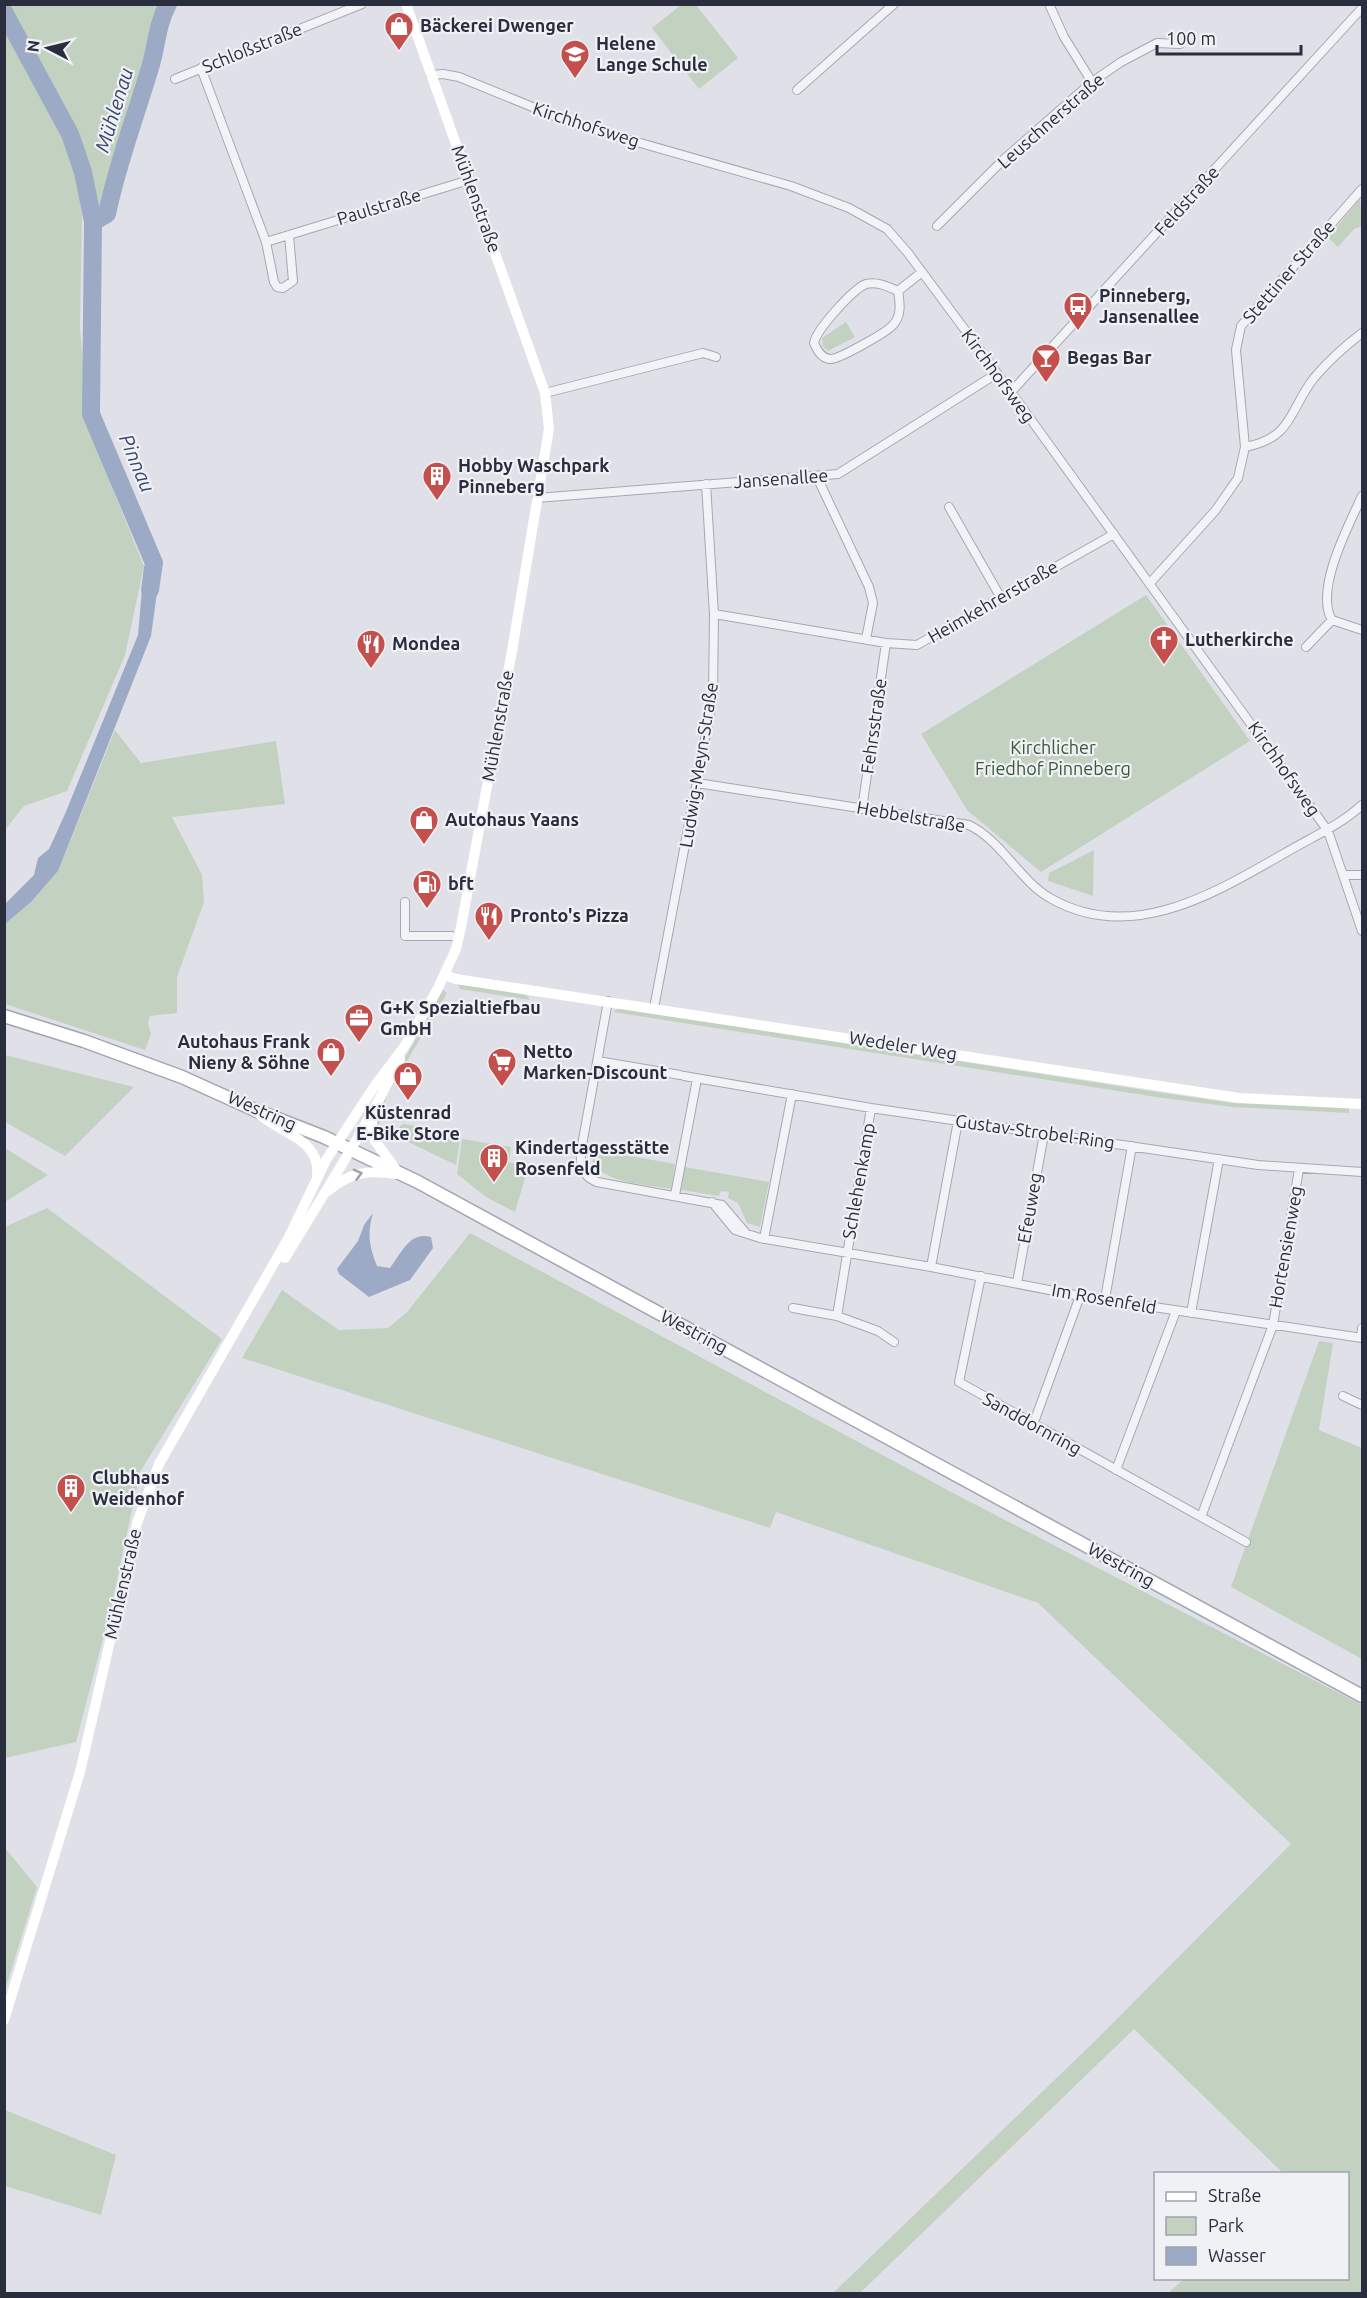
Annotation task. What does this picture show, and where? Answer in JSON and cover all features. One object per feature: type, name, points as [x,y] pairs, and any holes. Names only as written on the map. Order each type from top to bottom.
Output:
[{"type":"main road","name":"Mühlenstraße","points":[[251,1305],[284,1261],[371,1116],[404,1047],[445,975],[456,949],[464,915],[549,429],[546,393],[406,4]]},
{"type":"main road","name":"Wedeler Weg","points":[[445,975],[456,979],[1239,1098],[1362,1104]]},
{"type":"main road","name":"Westring","points":[[4,1016],[84,1041],[182,1077],[338,1144],[418,1182],[1362,1696]]},
{"type":"main road","name":"Mühlenstraße","points":[[4,2020],[80,1772],[137,1523],[148,1489],[338,1144],[376,1084],[404,1047]]},
{"type":"main road","points":[[255,1110],[267,1123],[304,1142],[313,1154],[318,1167],[316,1182]]},
{"type":"main road","points":[[371,1116],[375,1141],[399,1174]]},
{"type":"main road","points":[[323,1195],[341,1180],[358,1172],[399,1174]]},
{"type":"street","name":"Schloßstraße","points":[[175,79],[362,4]]},
{"type":"street","points":[[797,90],[894,4]]},
{"type":"street","points":[[1048,4],[1064,37],[1092,82]]},
{"type":"street","name":"Feldstraße","points":[[1011,392],[1362,8]]},
{"type":"street","name":"Leuschnerstraße","points":[[937,226],[1003,160],[1092,82],[1157,43],[1180,44]]},
{"type":"street","points":[[201,68],[266,243],[274,282],[278,287],[283,288],[293,281],[289,235]]},
{"type":"street","name":"Kirchhofsweg","points":[[431,75],[443,74],[459,77],[574,124],[756,175],[849,208],[887,229],[922,272],[1011,392],[1328,831],[1362,931]]},
{"type":"street","name":"Paulstraße","points":[[266,243],[469,180]]},
{"type":"street","name":"Stettiner Straße","points":[[1150,583],[1230,492],[1238,478],[1245,447],[1236,350],[1241,326],[1362,189]]},
{"type":"street","points":[[898,291],[922,272]]},
{"type":"street","points":[[874,284],[898,291],[900,311],[892,327],[836,358],[824,357],[816,350],[814,343],[819,330],[859,289],[874,284]]},
{"type":"street","points":[[1245,447],[1262,444],[1287,426],[1314,379],[1342,348],[1362,333]]},
{"type":"street","points":[[546,393],[703,353],[716,357]]},
{"type":"street","name":"Jansenallee","points":[[537,498],[838,474],[996,374]]},
{"type":"street","points":[[817,477],[869,587],[873,603],[866,639]]},
{"type":"street","name":"Ludwig-Meyn-Straße","points":[[654,1008],[713,697],[714,614],[706,484]]},
{"type":"street","points":[[1362,496],[1335,559],[1326,597],[1326,611],[1332,620],[1362,630]]},
{"type":"street","points":[[949,507],[1001,598]]},
{"type":"street","name":"Heimkehrerstraße","points":[[714,614],[886,643],[920,644],[1114,534]]},
{"type":"street","points":[[1306,647],[1332,620]]},
{"type":"street","name":"Fehrsstraße","points":[[862,809],[886,643]]},
{"type":"street","name":"Hebbelstraße","points":[[697,783],[969,825],[989,839],[1049,898],[1082,911],[1120,917],[1151,914],[1203,898],[1328,831],[1362,805]]},
{"type":"street","points":[[1344,875],[1362,875]]},
{"type":"street","points":[[405,902],[405,936],[452,936]]},
{"type":"street","name":"Im Rosenfeld","points":[[608,1001],[581,1150],[582,1170],[589,1178],[597,1182],[722,1205],[749,1235],[764,1239],[981,1276],[1080,1296],[1362,1338]]},
{"type":"street","name":"Gustav-Strobel-Ring","points":[[598,1061],[871,1108],[1044,1134],[1299,1169],[1362,1172]]},
{"type":"street","points":[[675,1195],[697,1079]]},
{"type":"street","points":[[764,1239],[792,1094]]},
{"type":"street","name":"Schlehenkamp","points":[[846,1253],[871,1108]]},
{"type":"street","points":[[931,1267],[958,1121]]},
{"type":"street","name":"Efeuweg","points":[[1017,1283],[1044,1134]]},
{"type":"street","points":[[1105,1299],[1132,1146]]},
{"type":"street","points":[[1191,1313],[1219,1159]]},
{"type":"street","name":"Hortensienweg","points":[[1273,1325],[1299,1169]]},
{"type":"street","points":[[837,1316],[846,1253]]},
{"type":"street","name":"Sanddornring","points":[[981,1276],[959,1382],[1246,1542]]},
{"type":"street","points":[[1033,1425],[1080,1296]]},
{"type":"street","points":[[793,1308],[837,1316],[878,1331],[894,1342]]},
{"type":"street","points":[[1116,1470],[1176,1311]]},
{"type":"street","points":[[1201,1517],[1273,1325]]},
{"type":"street","points":[[1362,1328],[1362,1338]]},
{"type":"street","points":[[1342,1396],[1362,1405]]},
{"type":"green space","points":[[5,4],[168,5],[161,21],[152,62],[121,160],[107,214],[93,222],[83,172],[71,139],[82,216],[80,327],[86,402],[111,485],[144,566],[125,655],[67,791],[24,806],[5,830]]},
{"type":"green space","points":[[682,4],[696,5],[738,58],[699,89],[652,28]]},
{"type":"green space","points":[[1360,199],[1362,226],[1354,229],[1338,247],[1328,237]]},
{"type":"green space","points":[[846,322],[855,337],[828,351],[823,346],[822,338]]},
{"type":"green space","name":"Kirchlicher Friedhof Pinneberg","points":[[1146,595],[1250,741],[1041,872],[967,810],[921,734]]},
{"type":"green space","points":[[115,730],[141,763],[276,741],[285,804],[172,817],[202,875],[204,902],[177,977],[177,1013],[150,1016],[148,1023],[151,1034],[145,1050],[5,1004],[5,924],[31,902],[58,871]]},
{"type":"green space","points":[[1094,850],[1093,896],[1048,881],[1049,873]]},
{"type":"green space","points":[[457,983],[525,993],[530,1000],[460,989]]},
{"type":"green space","points":[[443,990],[447,993],[387,1095],[377,1133],[377,1112]]},
{"type":"green space","points":[[620,1008],[1233,1103],[1349,1108],[1349,1113],[1232,1107],[1156,1097],[613,1012]]},
{"type":"green space","points":[[5,1055],[134,1087],[65,1156],[5,1122]]},
{"type":"green space","points":[[403,1124],[461,1133],[456,1165],[404,1140],[398,1128]]},
{"type":"green space","points":[[462,1139],[511,1147],[509,1162],[522,1165],[521,1174],[526,1175],[515,1212],[486,1197],[457,1174]]},
{"type":"green space","points":[[5,1148],[48,1175],[5,1202]]},
{"type":"green space","points":[[591,1149],[675,1164],[671,1189],[608,1176],[593,1161]]},
{"type":"green space","points":[[685,1167],[769,1182],[760,1227],[747,1223],[738,1203],[728,1198],[729,1192],[721,1191],[719,1196],[681,1190]]},
{"type":"green space","points":[[47,1208],[222,1339],[140,1472],[111,1608],[76,1742],[5,1758],[5,1227]]},
{"type":"green space","points":[[470,1233],[955,1494],[1362,1705],[1362,2293],[1168,2293],[1183,2280],[1349,2280],[1349,2172],[1282,2172],[1134,2029],[860,2293],[833,2293],[1095,2041],[1291,1844],[1038,1603],[776,1512],[770,1528],[242,1358],[282,1290],[339,1330],[388,1328],[407,1312]]},
{"type":"green space","points":[[1319,1341],[1333,1343],[1319,1430],[1362,1448],[1362,1659],[1231,1587]]},
{"type":"green space","points":[[4,1848],[37,1887],[5,1990]]},
{"type":"green space","points":[[5,2110],[116,2155],[101,2215],[5,2186]]},
{"type":"water","points":[[161,564],[151,636],[58,871],[31,902],[5,924],[5,904],[34,875],[38,858],[49,849],[138,635],[144,566]]},
{"type":"water","points":[[373,1213],[370,1240],[377,1266],[390,1268],[407,1244],[417,1237],[431,1237],[433,1248],[410,1280],[369,1297],[339,1274],[337,1269],[358,1241],[364,1225]]},
{"type":"waterway","name":"Mühlenau","points":[[93,222],[107,214],[121,160],[152,62],[161,21],[168,4]]},
{"type":"waterway","name":"Pinnau","points":[[4,12],[70,134],[83,172],[93,222],[91,414],[154,563],[150,590]]},
{"type":"place","name":"Bäckerei Dwenger","points":[[399,52]]},
{"type":"place","name":"Helene Lange Schule","points":[[575,80]]},
{"type":"place","name":"Pinneberg, Jansenallee","points":[[1078,332]]},
{"type":"place","name":"Begas Bar","points":[[1046,384]]},
{"type":"place","name":"Hobby Waschpark Pinneberg","points":[[437,502]]},
{"type":"place","name":"Lutherkirche","points":[[1164,666]]},
{"type":"place","name":"Mondea","points":[[371,670]]},
{"type":"place","name":"Autohaus Yaans","points":[[424,846]]},
{"type":"place","name":"bft","points":[[427,910]]},
{"type":"place","name":"Pronto's Pizza","points":[[489,942]]},
{"type":"place","name":"G+K Spezialtiefbau GmbH","points":[[359,1044]]},
{"type":"place","name":"Autohaus Frank Nieny & Söhne","points":[[331,1078]]},
{"type":"place","name":"Netto Marken-Discount","points":[[502,1088]]},
{"type":"place","name":"Küstenrad E-Bike Store","points":[[408,1102]]},
{"type":"place","name":"Kindertagesstätte Rosenfeld","points":[[494,1184]]},
{"type":"place","name":"Clubhaus Weidenhof","points":[[71,1514]]}]
